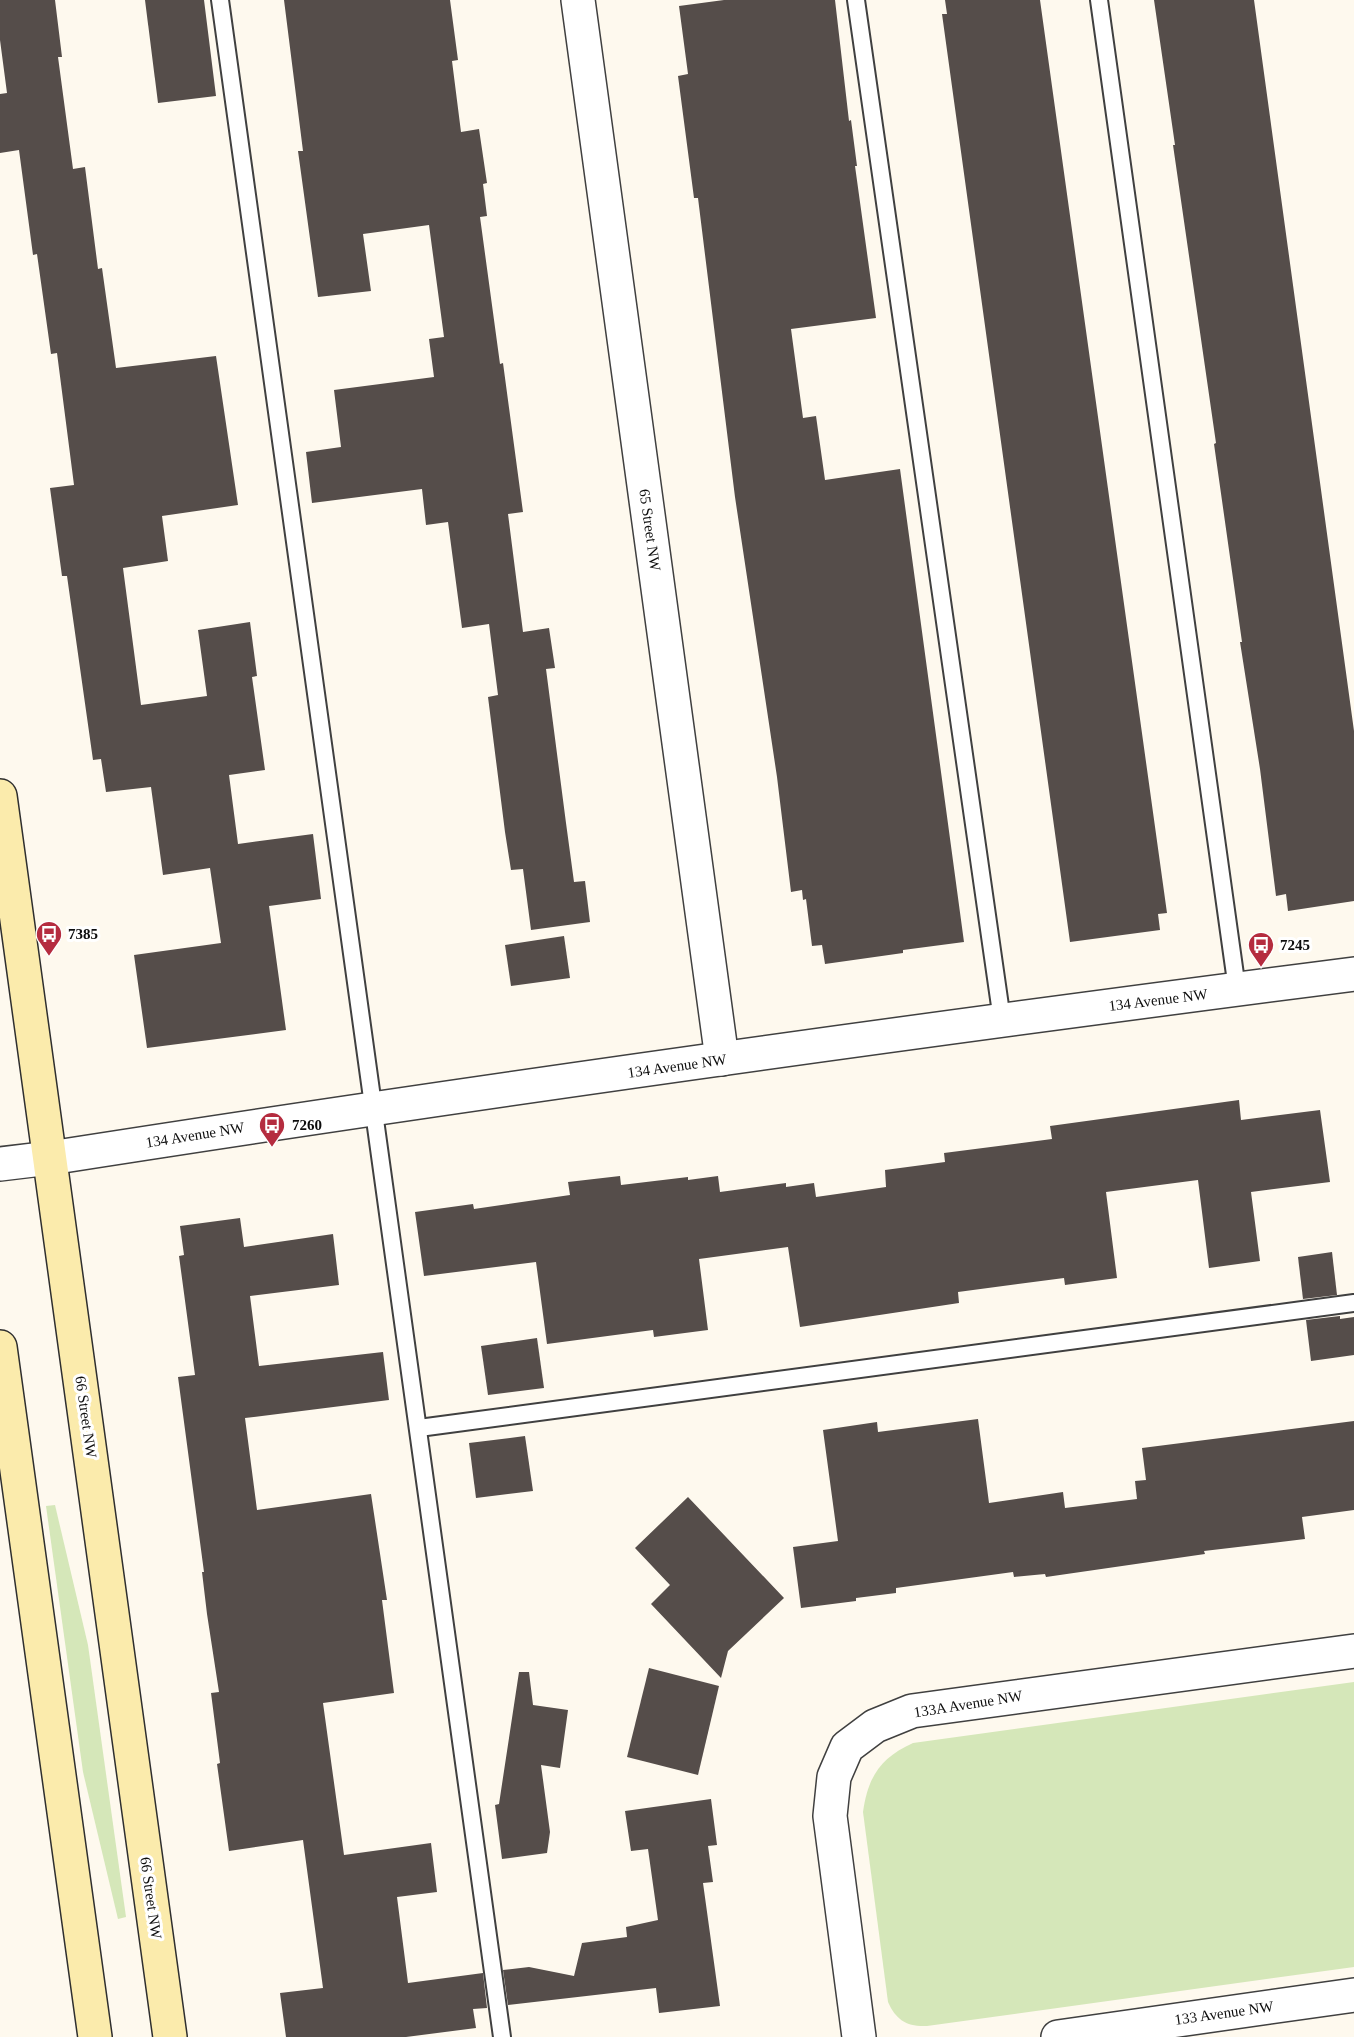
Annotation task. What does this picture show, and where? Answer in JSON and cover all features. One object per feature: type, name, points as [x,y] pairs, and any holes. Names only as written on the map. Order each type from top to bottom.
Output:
[{"type":"main road","name":"66 Street NW","points":[[0,796],[170,2037]]},
{"type":"main road","points":[[0,1347],[94,2037]]},
{"type":"street","name":"65 Street NW","points":[[578,0],[722,1059]]},
{"type":"street","name":"134 Avenue NW","points":[[0,1164],[373,1107],[1354,974]]},
{"type":"street","name":"133A Avenue NW","points":[[859,2037],[830,1816],[834,1778],[847,1747],[875,1726],[912,1711],[1354,1651]]},
{"type":"street","name":"133 Avenue NW","points":[[1058,2037],[1354,1995]]},
{"type":"lane","points":[[220,0],[502,2037]]},
{"type":"lane","points":[[856,0],[1002,1020]]},
{"type":"lane","points":[[1099,0],[1237,989]]},
{"type":"lane","points":[[419,1428],[1354,1303]]},
{"type":"green space","points":[[55,1505],[88,1645],[126,1917],[118,1919],[83,1772],[46,1506]]},
{"type":"green space","points":[[1354,1682],[1354,1967],[927,2026],[908,2024],[895,2013],[888,2002],[863,1812],[872,1779],[892,1755],[913,1743]]},
{"type":"building","points":[[0,0],[55,0],[62,57],[58,57],[73,169],[85,167],[98,269],[102,268],[116,368],[216,356],[238,505],[162,516],[168,561],[123,568],[141,705],[207,696],[198,630],[250,622],[257,676],[252,677],[265,770],[229,775],[238,844],[313,834],[321,899],[269,906],[286,1030],[147,1048],[134,955],[221,943],[210,868],[163,875],[151,787],[106,792],[101,759],[93,760],[67,576],[62,576],[50,488],[74,485],[57,353],[51,354],[37,254],[33,255],[19,150],[0,153],[0,94],[7,93],[0,40]]},
{"type":"building","points":[[145,0],[204,0],[216,96],[158,103]]},
{"type":"building","points":[[284,0],[450,0],[458,60],[452,61],[461,132],[479,129],[487,183],[483,184],[487,216],[480,217],[523,512],[508,514],[523,632],[549,628],[555,668],[546,669],[574,882],[585,881],[590,922],[531,930],[523,869],[511,870],[505,832],[488,697],[498,695],[489,624],[462,628],[448,522],[426,525],[422,489],[312,503],[306,452],[341,447],[334,390],[434,377],[429,339],[444,337],[429,225],[363,234],[371,291],[318,297],[298,151],[303,151]]},
{"type":"building","points":[[724,0],[835,0],[876,318],[791,329],[803,418],[816,416],[825,480],[900,469],[964,942],[825,964],[822,945],[812,946],[806,899],[803,900],[802,890],[791,892],[777,777],[735,497],[698,198],[694,198],[678,76],[688,74],[679,6]]},
{"type":"building","points":[[945,0],[1040,0],[1167,913],[1158,914],[1160,930],[1070,942],[942,14],[947,14]]},
{"type":"building","points":[[1154,0],[1254,0],[1354,731],[1354,901],[1288,911],[1286,894],[1276,896]]},
{"type":"building","points":[[564,936],[570,978],[511,986],[505,945]]},
{"type":"building","points":[[1239,1100],[1241,1120],[1320,1110],[1330,1182],[1251,1192],[1260,1261],[1209,1268],[1198,1180],[1106,1192],[1117,1278],[1065,1285],[1064,1278],[958,1292],[959,1303],[800,1327],[788,1247],[699,1259],[708,1330],[654,1337],[653,1330],[547,1344],[536,1262],[424,1276],[415,1212],[473,1204],[474,1209],[570,1195],[568,1182],[620,1176],[621,1185],[718,1176],[720,1192],[786,1183],[786,1187],[814,1183],[816,1197],[886,1187],[885,1170],[945,1162],[944,1153],[1052,1139],[1050,1126]]},
{"type":"building","points":[[240,1218],[244,1247],[333,1234],[339,1285],[250,1296],[259,1366],[383,1352],[389,1400],[245,1418],[257,1510],[371,1494],[387,1600],[382,1600],[394,1693],[323,1703],[344,1855],[431,1843],[437,1892],[397,1897],[408,1983],[483,1973],[487,2008],[473,2009],[476,2028],[406,2037],[286,2037],[280,1993],[323,1988],[303,1840],[229,1851],[217,1764],[220,1763],[211,1693],[219,1692],[207,1614],[202,1572],[204,1572],[178,1377],[195,1375],[179,1256],[184,1255],[180,1226]]},
{"type":"building","points":[[1332,1252],[1337,1295],[1303,1299],[1298,1257]]},
{"type":"building","points":[[1340,1316],[1340,1319],[1354,1317],[1354,1355],[1311,1361],[1306,1320]]},
{"type":"building","points":[[537,1338],[544,1388],[488,1395],[481,1346]]},
{"type":"building","points":[[978,1419],[989,1503],[1063,1492],[1065,1508],[1137,1499],[1135,1481],[1146,1480],[1142,1448],[1354,1421],[1354,1510],[1302,1517],[1305,1539],[1204,1551],[1205,1554],[1046,1577],[1045,1574],[1014,1577],[1013,1572],[896,1588],[896,1593],[801,1608],[793,1547],[838,1541],[823,1430],[877,1422],[878,1432]]},
{"type":"building","points":[[525,1436],[533,1491],[476,1498],[469,1443]]},
{"type":"building","points":[[688,1497],[784,1598],[728,1651],[721,1678],[651,1604],[670,1585],[635,1548]]},
{"type":"building","points":[[649,1668],[719,1686],[698,1775],[627,1757]]},
{"type":"building","points":[[519,1672],[529,1672],[533,1705],[568,1710],[560,1768],[541,1765],[550,1832],[547,1853],[502,1859],[495,1805],[499,1804]]},
{"type":"building","points":[[711,1799],[717,1845],[708,1846],[713,1882],[703,1883],[720,2006],[659,2013],[656,1988],[508,2005],[503,1970],[529,1967],[574,1976],[582,1943],[627,1937],[626,1927],[658,1920],[648,1849],[631,1851],[625,1811]]},
{"type":"place","name":"7385","points":[[49,957]]},
{"type":"place","name":"7245","points":[[1261,968]]},
{"type":"place","name":"7260","points":[[272,1148]]}]
